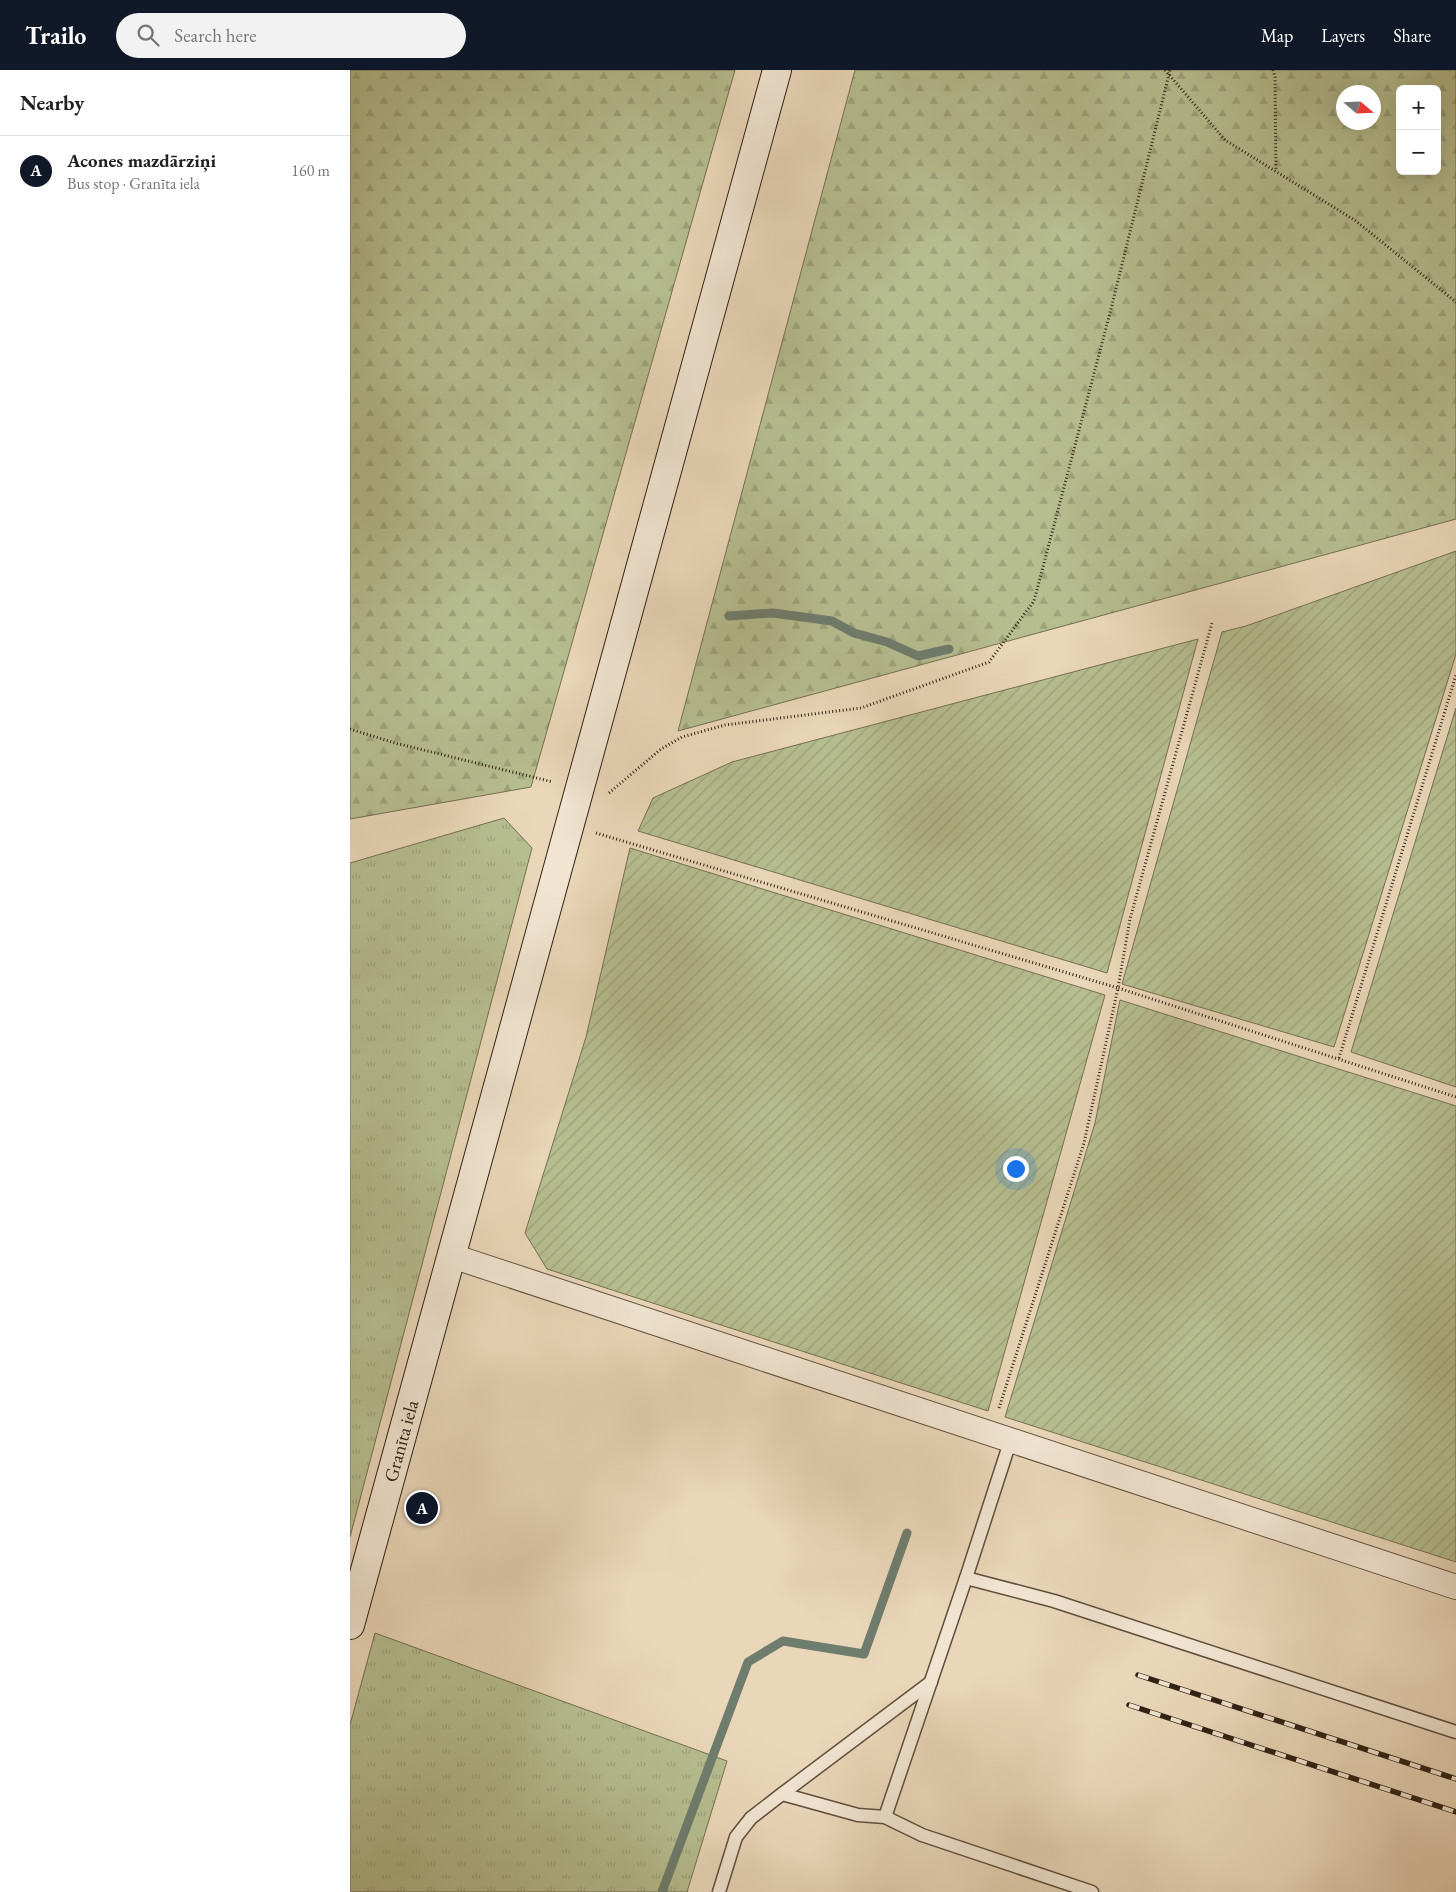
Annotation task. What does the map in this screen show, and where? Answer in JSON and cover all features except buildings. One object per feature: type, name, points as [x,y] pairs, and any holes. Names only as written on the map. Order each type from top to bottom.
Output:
[{"type":"main road","name":"Granīta iela","points":[[350,1625],[571,826],[777,70]]},
{"type":"street","points":[[452,1256],[1456,1587]]},
{"type":"lane","points":[[884,1817],[966,1578],[1001,1438]]},
{"type":"lane","points":[[966,1578],[1054,1601],[1456,1732]]},
{"type":"lane","points":[[719,1892],[736,1837],[751,1818],[930,1682]]},
{"type":"lane","points":[[782,1794],[858,1816],[884,1817],[922,1835],[1092,1892]]},
{"type":"path","points":[[1165,70],[1225,140],[1356,221],[1456,302]]},
{"type":"path","points":[[350,729],[395,743],[607,795],[660,749],[682,737],[725,725],[861,708],[989,662],[1034,601],[1111,309],[1170,70]]},
{"type":"path","points":[[1273,70],[1276,77],[1276,171]]},
{"type":"path","points":[[1001,1438],[1084,1143],[1118,988],[1130,919],[1212,623]]},
{"type":"path","points":[[1340,1058],[1456,675]]},
{"type":"path","points":[[571,826],[1118,988],[1456,1096]]},
{"type":"green space","points":[[350,70],[735,70],[531,787],[350,819]]},
{"type":"green space","points":[[855,70],[1456,70],[1456,519],[678,731]]},
{"type":"green space","points":[[1456,551],[1456,654],[1334,1047],[1122,984],[1222,632],[1246,626]]},
{"type":"green space","points":[[1198,639],[1107,973],[638,831],[653,798],[732,762]]},
{"type":"green space","points":[[1456,708],[1456,1087],[1351,1052]]},
{"type":"green space","points":[[504,818],[532,848],[350,1537],[350,863]]},
{"type":"green space","points":[[630,848],[1105,995],[988,1411],[547,1269],[525,1233],[586,1037]]},
{"type":"green space","points":[[1120,1000],[1456,1106],[1456,1562],[1005,1417],[1095,1123]]},
{"type":"green space","points":[[375,1633],[727,1761],[687,1892],[350,1892],[350,1725]]},
{"type":"waterway","points":[[729,616],[773,613],[832,621],[854,633],[887,642],[918,656],[949,649]]},
{"type":"waterway","points":[[662,1892],[748,1662],[783,1641],[864,1654],[907,1533]]},
{"type":"railway","points":[[1138,1675],[1456,1779]]},
{"type":"railway","points":[[1129,1705],[1456,1812]]},
{"type":"place","name":"Acones mazdārziņi","points":[[422,1508]]}]
